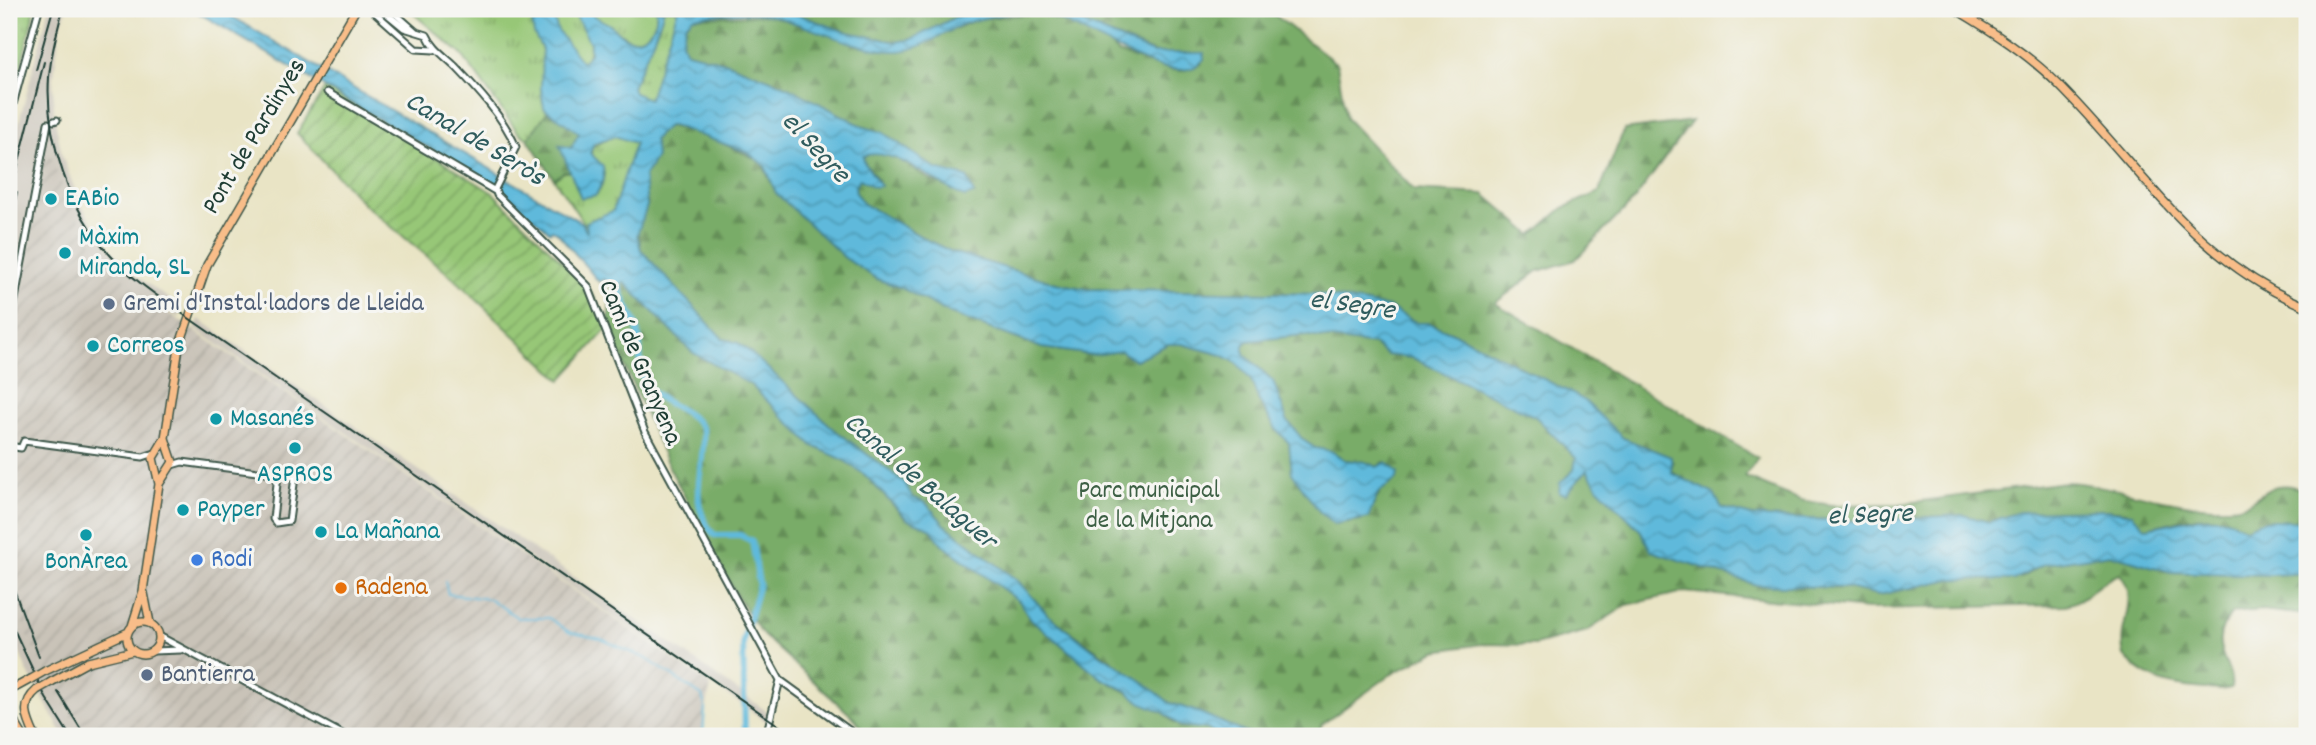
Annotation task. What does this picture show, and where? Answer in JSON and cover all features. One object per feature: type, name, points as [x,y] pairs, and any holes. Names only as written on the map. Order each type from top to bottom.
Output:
[{"type":"main road","name":"Pont de Pardinyes","points":[[165,438],[175,371],[187,317],[213,253],[356,9]]},
{"type":"main road","points":[[1955,9],[2015,47],[2057,83],[2202,243],[2248,277],[2307,307]]},
{"type":"main road","points":[[9,691],[126,633],[132,625],[143,591],[159,484],[155,466],[157,452],[165,438]]},
{"type":"main road","points":[[159,484],[170,467],[171,453],[165,438]]},
{"type":"main road","points":[[157,452],[171,453]]},
{"type":"main road","points":[[155,466],[170,467]]},
{"type":"main road","points":[[35,736],[26,709],[29,698],[37,690],[88,662],[133,651],[144,654],[153,651],[159,636],[150,623],[143,591]]},
{"type":"main road","points":[[132,625],[139,622],[150,623]]},
{"type":"main road","points":[[126,633],[128,645],[133,651]]},
{"type":"main road","points":[[9,712],[23,736]]},
{"type":"street","points":[[9,119],[38,9]]},
{"type":"street","points":[[371,9],[411,42]]},
{"type":"street","points":[[381,9],[404,28],[427,35],[427,45]]},
{"type":"street","points":[[390,9],[417,33]]},
{"type":"street","points":[[404,28],[415,49],[427,45],[437,51],[487,103],[515,144],[514,156],[495,190]]},
{"type":"street","points":[[411,42],[417,33]]},
{"type":"street","name":"Camí de Granyena","points":[[327,92],[495,190],[588,286],[645,432],[780,680],[857,736]]},
{"type":"street","points":[[9,331],[53,121]]},
{"type":"street","points":[[9,446],[21,448],[24,441],[143,457],[157,452]]},
{"type":"street","points":[[171,453],[182,462]]},
{"type":"street","points":[[143,457],[155,466]]},
{"type":"street","points":[[170,467],[182,462],[295,477],[289,521],[276,523],[273,519],[278,475]]},
{"type":"street","points":[[159,636],[346,736]]},
{"type":"street","points":[[153,651],[182,650]]},
{"type":"street","points":[[766,736],[780,680]]},
{"type":"shaded area","points":[[49,9],[67,9],[60,28],[53,83],[54,115],[62,155],[79,201],[104,242],[131,272],[182,308],[179,318],[141,294],[100,255],[68,199],[45,137],[9,295],[9,160]]},
{"type":"shaded area","points":[[45,137],[68,199],[141,294],[711,685],[701,736],[83,736],[53,688],[27,637],[9,582],[9,295]]},
{"type":"shaded area","points":[[199,319],[686,654],[769,713],[767,722],[195,329]]},
{"type":"shaded area","points":[[9,582],[27,637],[53,688],[83,736],[64,736],[26,669],[9,626]]},
{"type":"green space","points":[[9,9],[35,9],[9,113]]},
{"type":"green space","points":[[408,9],[540,9],[532,25],[542,51],[541,91],[547,112],[528,139],[518,132],[462,55]]},
{"type":"green space","points":[[551,9],[572,9],[590,43],[588,59],[582,62],[566,46]]},
{"type":"green space","points":[[588,9],[656,9],[656,21],[642,37],[630,39],[597,19]]},
{"type":"green space","points":[[664,9],[678,9],[650,100],[634,93],[632,87],[654,39]]},
{"type":"green space","points":[[783,9],[902,9],[929,13],[949,9],[991,9],[958,16],[912,39],[896,42],[843,31]]},
{"type":"green space","points":[[1050,9],[1267,9],[1337,64],[1346,118],[1414,190],[1484,194],[1532,235],[1563,208],[1599,192],[1624,130],[1692,121],[1634,200],[1575,260],[1538,271],[1495,303],[1758,458],[1745,477],[1800,500],[1831,505],[1899,504],[2065,482],[2106,487],[2167,501],[2229,507],[2241,506],[2281,485],[2307,491],[2307,523],[2269,520],[2246,528],[2210,517],[2190,518],[2146,528],[2126,512],[2106,510],[2013,514],[1989,522],[1964,515],[1859,521],[1752,516],[1722,508],[1711,495],[1677,476],[1671,470],[1673,462],[1623,438],[1580,398],[1460,336],[1429,323],[1417,323],[1388,307],[1316,294],[1087,289],[1056,283],[952,252],[864,204],[856,194],[855,185],[860,179],[874,187],[879,181],[864,162],[863,156],[872,154],[889,155],[938,184],[974,194],[967,177],[936,169],[888,136],[864,127],[784,85],[725,62],[687,52],[682,42],[686,24],[693,17],[768,15],[889,50],[910,49],[977,19],[1040,13],[1109,44],[1118,53],[1182,71],[1201,64],[1191,54],[1163,55],[1150,51]]},
{"type":"green space","points":[[325,88],[493,193],[582,281],[595,299],[608,328],[561,380],[457,281],[364,204],[297,133]]},
{"type":"green space","points":[[547,112],[575,127],[579,133],[573,147],[568,149],[561,145],[571,172],[564,172],[554,179],[528,139]]},
{"type":"green space","name":"Parc municipal de la Mitjana","points":[[668,126],[700,133],[761,161],[776,193],[845,258],[877,279],[902,288],[951,314],[1042,348],[1093,355],[1121,351],[1135,360],[1168,344],[1182,344],[1222,355],[1237,363],[1251,380],[1259,401],[1276,429],[1289,443],[1292,473],[1319,511],[1334,524],[1361,520],[1371,510],[1381,490],[1397,479],[1396,471],[1384,462],[1377,467],[1365,462],[1345,460],[1331,451],[1315,448],[1303,440],[1287,420],[1273,381],[1244,354],[1244,345],[1248,341],[1303,335],[1375,345],[1387,355],[1413,358],[1536,417],[1576,458],[1574,470],[1566,477],[1566,494],[1587,470],[1598,488],[1641,531],[1651,551],[1757,585],[1847,588],[1879,595],[1951,579],[2021,578],[2044,564],[2110,554],[2171,572],[2271,575],[2307,573],[2307,615],[2262,610],[2232,613],[2220,636],[2222,654],[2231,679],[2231,688],[2222,690],[2181,687],[2157,680],[2134,666],[2124,656],[2122,644],[2128,594],[2120,574],[2105,581],[2079,600],[2065,605],[1868,609],[1684,592],[1627,605],[1587,631],[1535,645],[1482,644],[1435,651],[1390,675],[1321,725],[1320,736],[1253,736],[1170,703],[1048,615],[1019,582],[945,525],[926,503],[912,497],[902,481],[835,430],[751,353],[738,343],[722,338],[641,250],[638,231],[647,206],[644,177],[656,157],[654,139]]},
{"type":"green space","points":[[615,136],[636,143],[613,211],[585,225],[554,179],[564,172],[571,172],[581,198],[597,194],[604,172],[591,155],[591,147]]},
{"type":"green space","points":[[624,282],[692,352],[751,385],[813,446],[842,459],[865,475],[906,519],[930,528],[943,545],[1019,601],[1031,619],[1101,678],[1163,712],[1174,723],[1207,729],[1221,736],[867,736],[856,720],[763,635],[739,600],[668,465],[608,328],[611,284]]},
{"type":"water","name":"el Segre","points":[[192,9],[219,9],[582,223],[587,233],[586,222],[613,211],[635,143],[615,136],[594,143],[590,153],[603,166],[604,179],[596,195],[581,198],[559,145],[571,148],[579,133],[544,108],[541,89],[542,49],[534,34],[531,17],[523,9],[551,9],[558,31],[582,62],[590,54],[590,43],[572,9],[588,9],[622,36],[634,39],[645,36],[653,27],[656,9],[664,9],[654,39],[632,87],[634,93],[649,99],[678,9],[783,9],[843,31],[896,42],[912,39],[958,16],[991,9],[1050,9],[1153,53],[1204,53],[1204,59],[1191,68],[1172,69],[1149,63],[1056,18],[1031,12],[972,21],[920,46],[899,51],[871,48],[777,17],[746,13],[693,17],[686,24],[682,42],[687,52],[725,62],[784,85],[864,127],[882,132],[936,169],[967,177],[974,194],[965,197],[902,161],[875,154],[863,156],[864,162],[881,186],[874,187],[860,179],[855,185],[856,194],[864,204],[952,252],[1056,283],[1087,289],[1316,294],[1388,307],[1417,323],[1429,323],[1460,336],[1585,401],[1623,438],[1671,457],[1672,473],[1714,494],[1722,508],[1752,516],[1784,518],[1859,521],[1964,515],[1989,522],[2019,512],[2106,510],[2132,514],[2146,528],[2206,518],[2229,520],[2246,528],[2269,520],[2291,521],[2307,523],[2307,573],[2271,575],[2171,572],[2110,554],[2044,564],[2014,580],[1951,579],[1879,595],[1847,588],[1757,585],[1651,551],[1641,531],[1598,488],[1587,470],[1566,494],[1559,493],[1560,483],[1574,470],[1576,458],[1536,417],[1413,358],[1387,355],[1375,345],[1303,335],[1248,341],[1244,345],[1244,354],[1273,381],[1287,420],[1303,440],[1315,448],[1331,451],[1345,460],[1365,462],[1377,467],[1387,462],[1398,473],[1397,479],[1378,493],[1368,518],[1334,524],[1319,511],[1292,473],[1289,443],[1276,429],[1259,401],[1251,380],[1237,363],[1222,355],[1182,344],[1168,344],[1135,360],[1121,351],[1093,355],[1042,348],[951,314],[902,288],[877,279],[845,258],[776,193],[765,166],[747,152],[668,126],[654,139],[656,157],[644,177],[647,206],[637,235],[641,250],[722,338],[738,343],[751,353],[835,430],[905,483],[912,497],[926,503],[945,525],[1019,582],[1048,615],[1170,703],[1253,736],[1221,736],[1207,729],[1180,726],[1163,712],[1140,702],[1127,691],[1101,678],[1031,619],[1019,601],[943,545],[930,528],[907,519],[865,475],[842,459],[813,446],[751,385],[692,352],[625,283],[611,284],[604,279],[599,282],[557,232],[550,232],[500,190]]},
{"type":"waterway","points":[[618,278],[637,328],[644,380],[654,393],[692,417],[703,430],[699,497],[705,522],[714,535],[740,535],[752,541],[759,584],[743,641],[745,736]]},
{"type":"waterway","points":[[445,581],[448,594],[490,599],[518,618],[549,618],[569,632],[601,639],[647,659],[702,696],[705,707],[703,736]]},
{"type":"railway","points":[[36,70],[53,9]]},
{"type":"railway","points":[[63,9],[49,77],[51,124],[56,148],[63,172],[83,217],[96,238],[118,264],[177,310],[794,736]]},
{"type":"railway","points":[[9,201],[44,62]]},
{"type":"railway","points":[[9,230],[17,192]]},
{"type":"railway","points":[[9,576],[39,657]]},
{"type":"railway","points":[[9,619],[46,698],[70,736]]},
{"type":"railway","points":[[58,692],[85,736]]},
{"type":"place","name":"EABio","points":[[51,199]]},
{"type":"place","name":"Màxim Miranda, SL","points":[[65,253]]},
{"type":"place","name":"Gremi d'Instal·ladors de Lleida","points":[[109,304]]},
{"type":"place","name":"Correos","points":[[93,346]]},
{"type":"place","name":"Masanés","points":[[216,419]]},
{"type":"place","name":"ASPROS","points":[[295,448]]},
{"type":"place","name":"Payper","points":[[183,510]]},
{"type":"place","name":"La Mañana","points":[[321,532]]},
{"type":"place","name":"BonÀrea","points":[[86,535]]},
{"type":"place","name":"Rodi","points":[[197,560]]},
{"type":"place","name":"Radena","points":[[341,588]]},
{"type":"place","name":"Bantierra","points":[[147,675]]},
{"type":"water label","name":"Canal de Seròs","points":[[474,141]]},
{"type":"water label","name":"Canal de Balaguer","points":[[919,483]]}]
